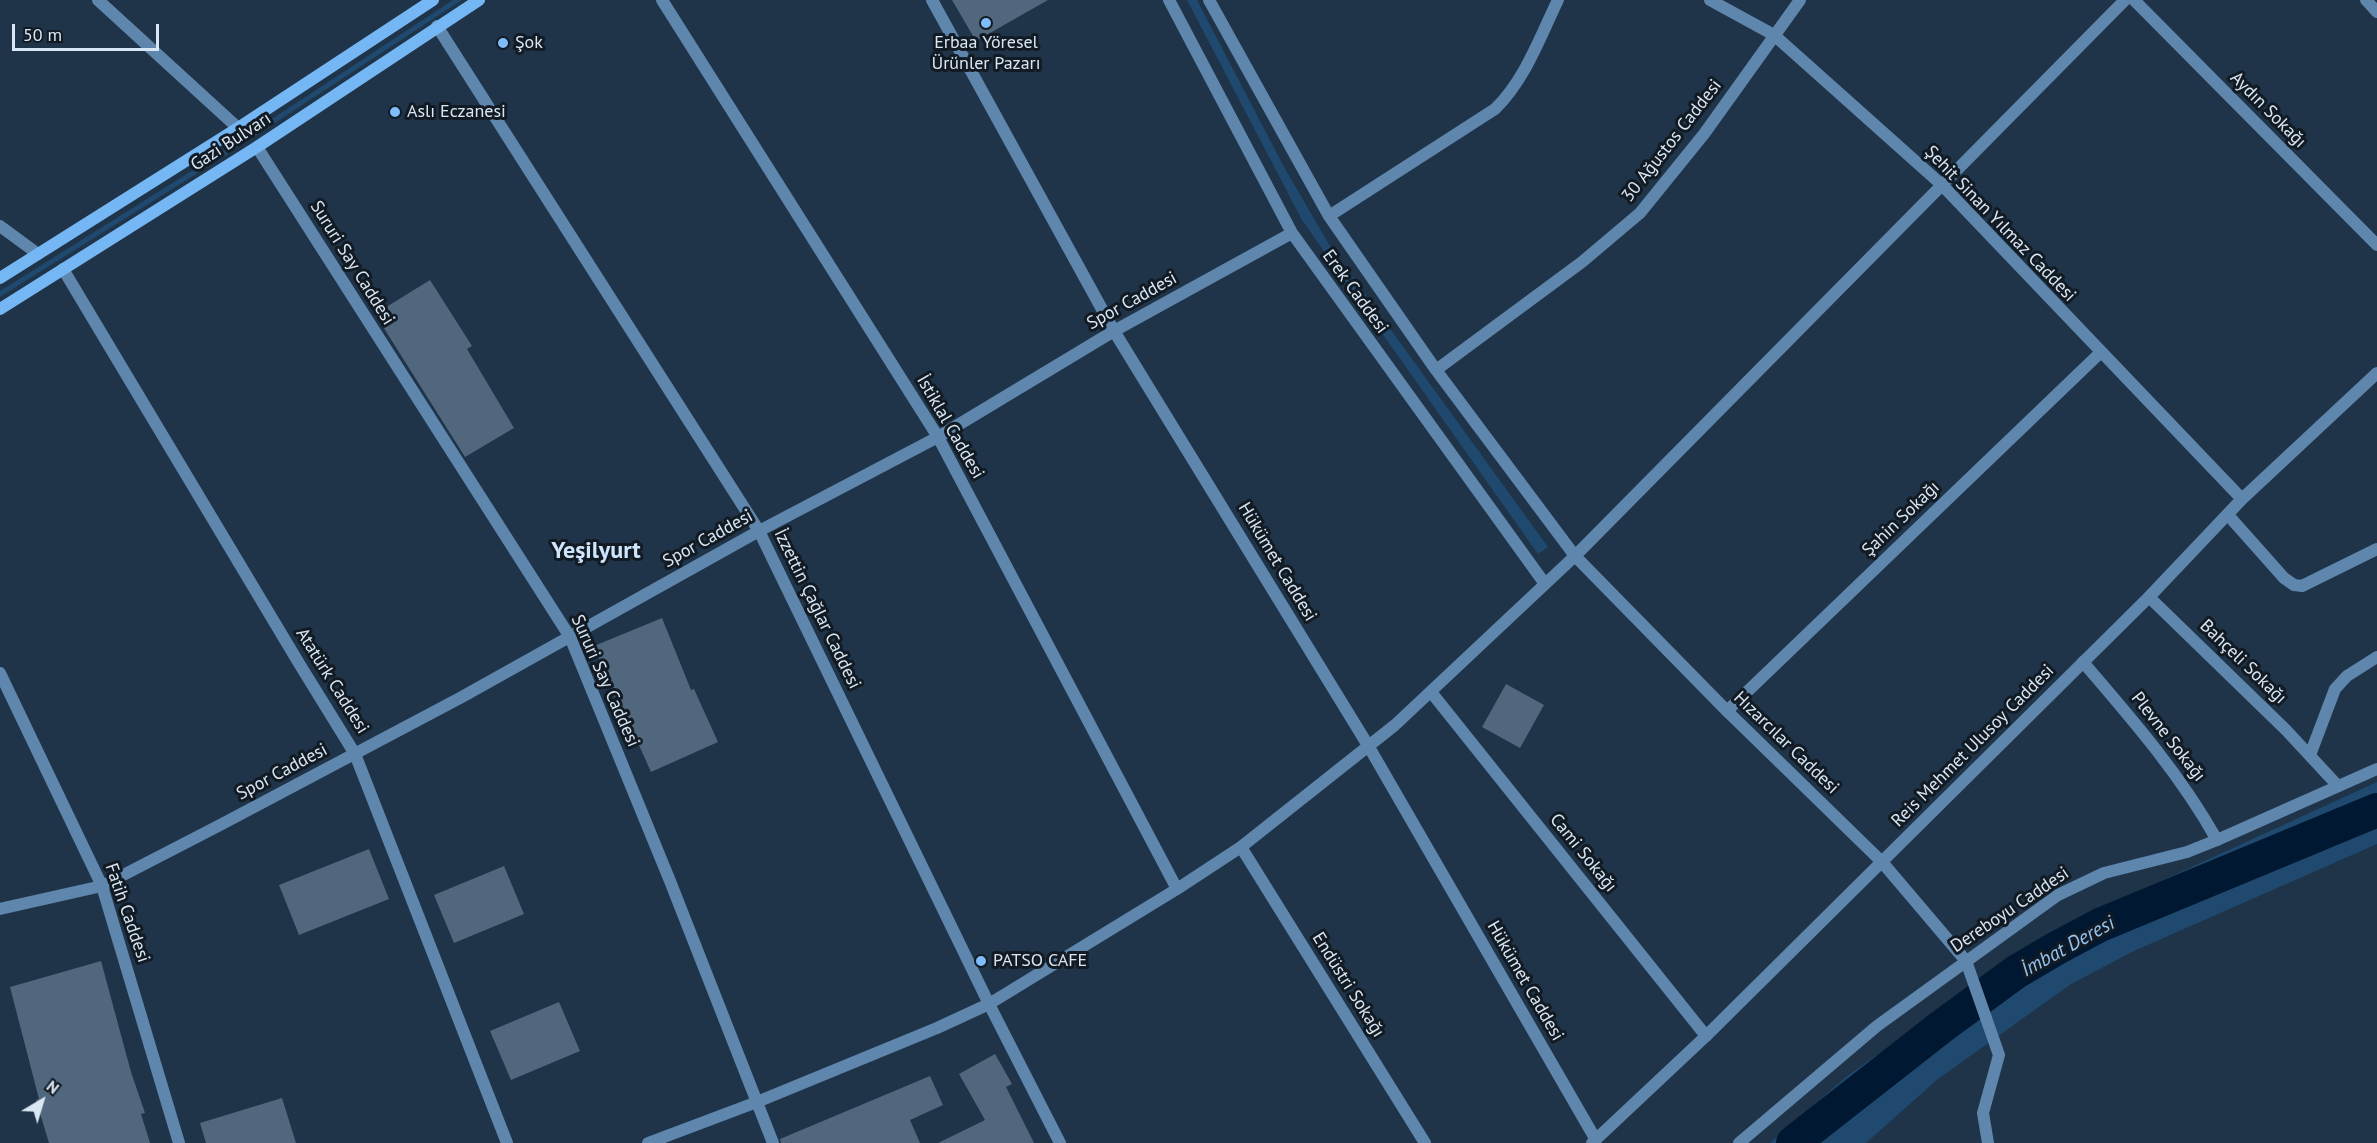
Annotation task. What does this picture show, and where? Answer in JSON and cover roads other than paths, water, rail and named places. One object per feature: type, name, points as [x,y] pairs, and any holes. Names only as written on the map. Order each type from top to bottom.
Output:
[{"type":"main road","name":"Gazi Bulvarı","points":[[0,309],[257,147],[479,0]]},
{"type":"main road","name":"Gazi Bulvarı","points":[[0,278],[238,128],[424,2]]},
{"type":"street","points":[[98,0],[238,128]]},
{"type":"street","name":"İstiklal Caddesi","points":[[662,0],[938,437],[1177,889]]},
{"type":"street","name":"Hükümet Caddesi","points":[[932,0],[1114,331],[1369,747],[1594,1142]]},
{"type":"street","name":"Erek Caddesi","points":[[1169,0],[1292,233],[1545,584]]},
{"type":"street","name":"Erek Caddesi","points":[[1209,0],[1329,216],[1436,370],[1575,556]]},
{"type":"street","points":[[1329,216],[1495,109],[1516,83],[1558,0]]},
{"type":"street","name":"Şehit Sinan Yılmaz Caddesi","points":[[1710,0],[1774,35],[1942,185],[2242,500]]},
{"type":"street","name":"30 Ağustos Caddesi","points":[[1436,370],[1582,262],[1640,213],[1704,134],[1800,0]]},
{"type":"street","points":[[648,1143],[757,1102],[937,1028],[989,1004],[1177,889],[1241,847],[1369,747],[1431,692],[1575,556],[2125,0]]},
{"type":"street","name":"Aydın Sokağı","points":[[2134,0],[2377,245]]},
{"type":"street","points":[[2366,0],[2377,12]]},
{"type":"street","name":"İzzettin Çağlar Caddesi","points":[[437,26],[759,531],[989,1004],[1060,1143]]},
{"type":"street","name":"Sururi Say Caddesi","points":[[257,147],[570,637],[670,881],[772,1143]]},
{"type":"street","points":[[0,226],[38,254]]},
{"type":"street","name":"Spor Caddesi","points":[[0,909],[102,886],[356,753],[759,531],[938,437],[1114,331],[1292,233]]},
{"type":"street","name":"Atatürk Caddesi","points":[[63,269],[300,665],[356,753],[507,1143]]},
{"type":"street","name":"Şahin Sokağı","points":[[1727,711],[2100,353]]},
{"type":"street","name":"Reis Mehmet Ulusoy Caddesi","points":[[1594,1142],[1706,1036],[1882,862],[2149,597],[2242,500],[2377,373]]},
{"type":"street","points":[[2228,515],[2284,578],[2294,585],[2302,586],[2377,549]]},
{"type":"street","name":"Hızarcılar Caddesi","points":[[1575,556],[1727,711],[1882,862],[1965,961]]},
{"type":"street","name":"Bahçeli Sokağı","points":[[2149,597],[2310,755],[2338,786]]},
{"type":"street","points":[[2310,755],[2335,689],[2347,676],[2377,657]]},
{"type":"street","name":"Plevne Sokağı","points":[[2083,662],[2174,771],[2198,805],[2217,840]]},
{"type":"street","name":"Fatih Caddesi","points":[[0,672],[102,886],[179,1143]]},
{"type":"street","name":"Cami Sokağı","points":[[1431,692],[1706,1036]]},
{"type":"street","name":"Dereboyu Caddesi","points":[[1738,1143],[1868,1033],[2058,895],[2083,882],[2125,867],[2187,852],[2377,769]]},
{"type":"street","name":"Endüstri Sokağı","points":[[1241,847],[1425,1143]]},
{"type":"street","points":[[1965,961],[1999,1055],[1983,1113],[1988,1143]]},
{"type":"waterway","name":"İmbat Deresi","points":[[1793,1143],[1941,1027],[2016,972],[2055,949],[2100,925],[2377,810]]},
{"type":"place","name":"Erbaa Yöresel Ürünler Pazarı","points":[[986,23]]},
{"type":"place","name":"Şok","points":[[503,43]]},
{"type":"place","name":"Aslı Eczanesi","points":[[395,112]]},
{"type":"place","name":"PATSO CAFE","points":[[981,961]]},
{"type":"district","name":"Yeşilyurt","points":[[596,551]]}]
